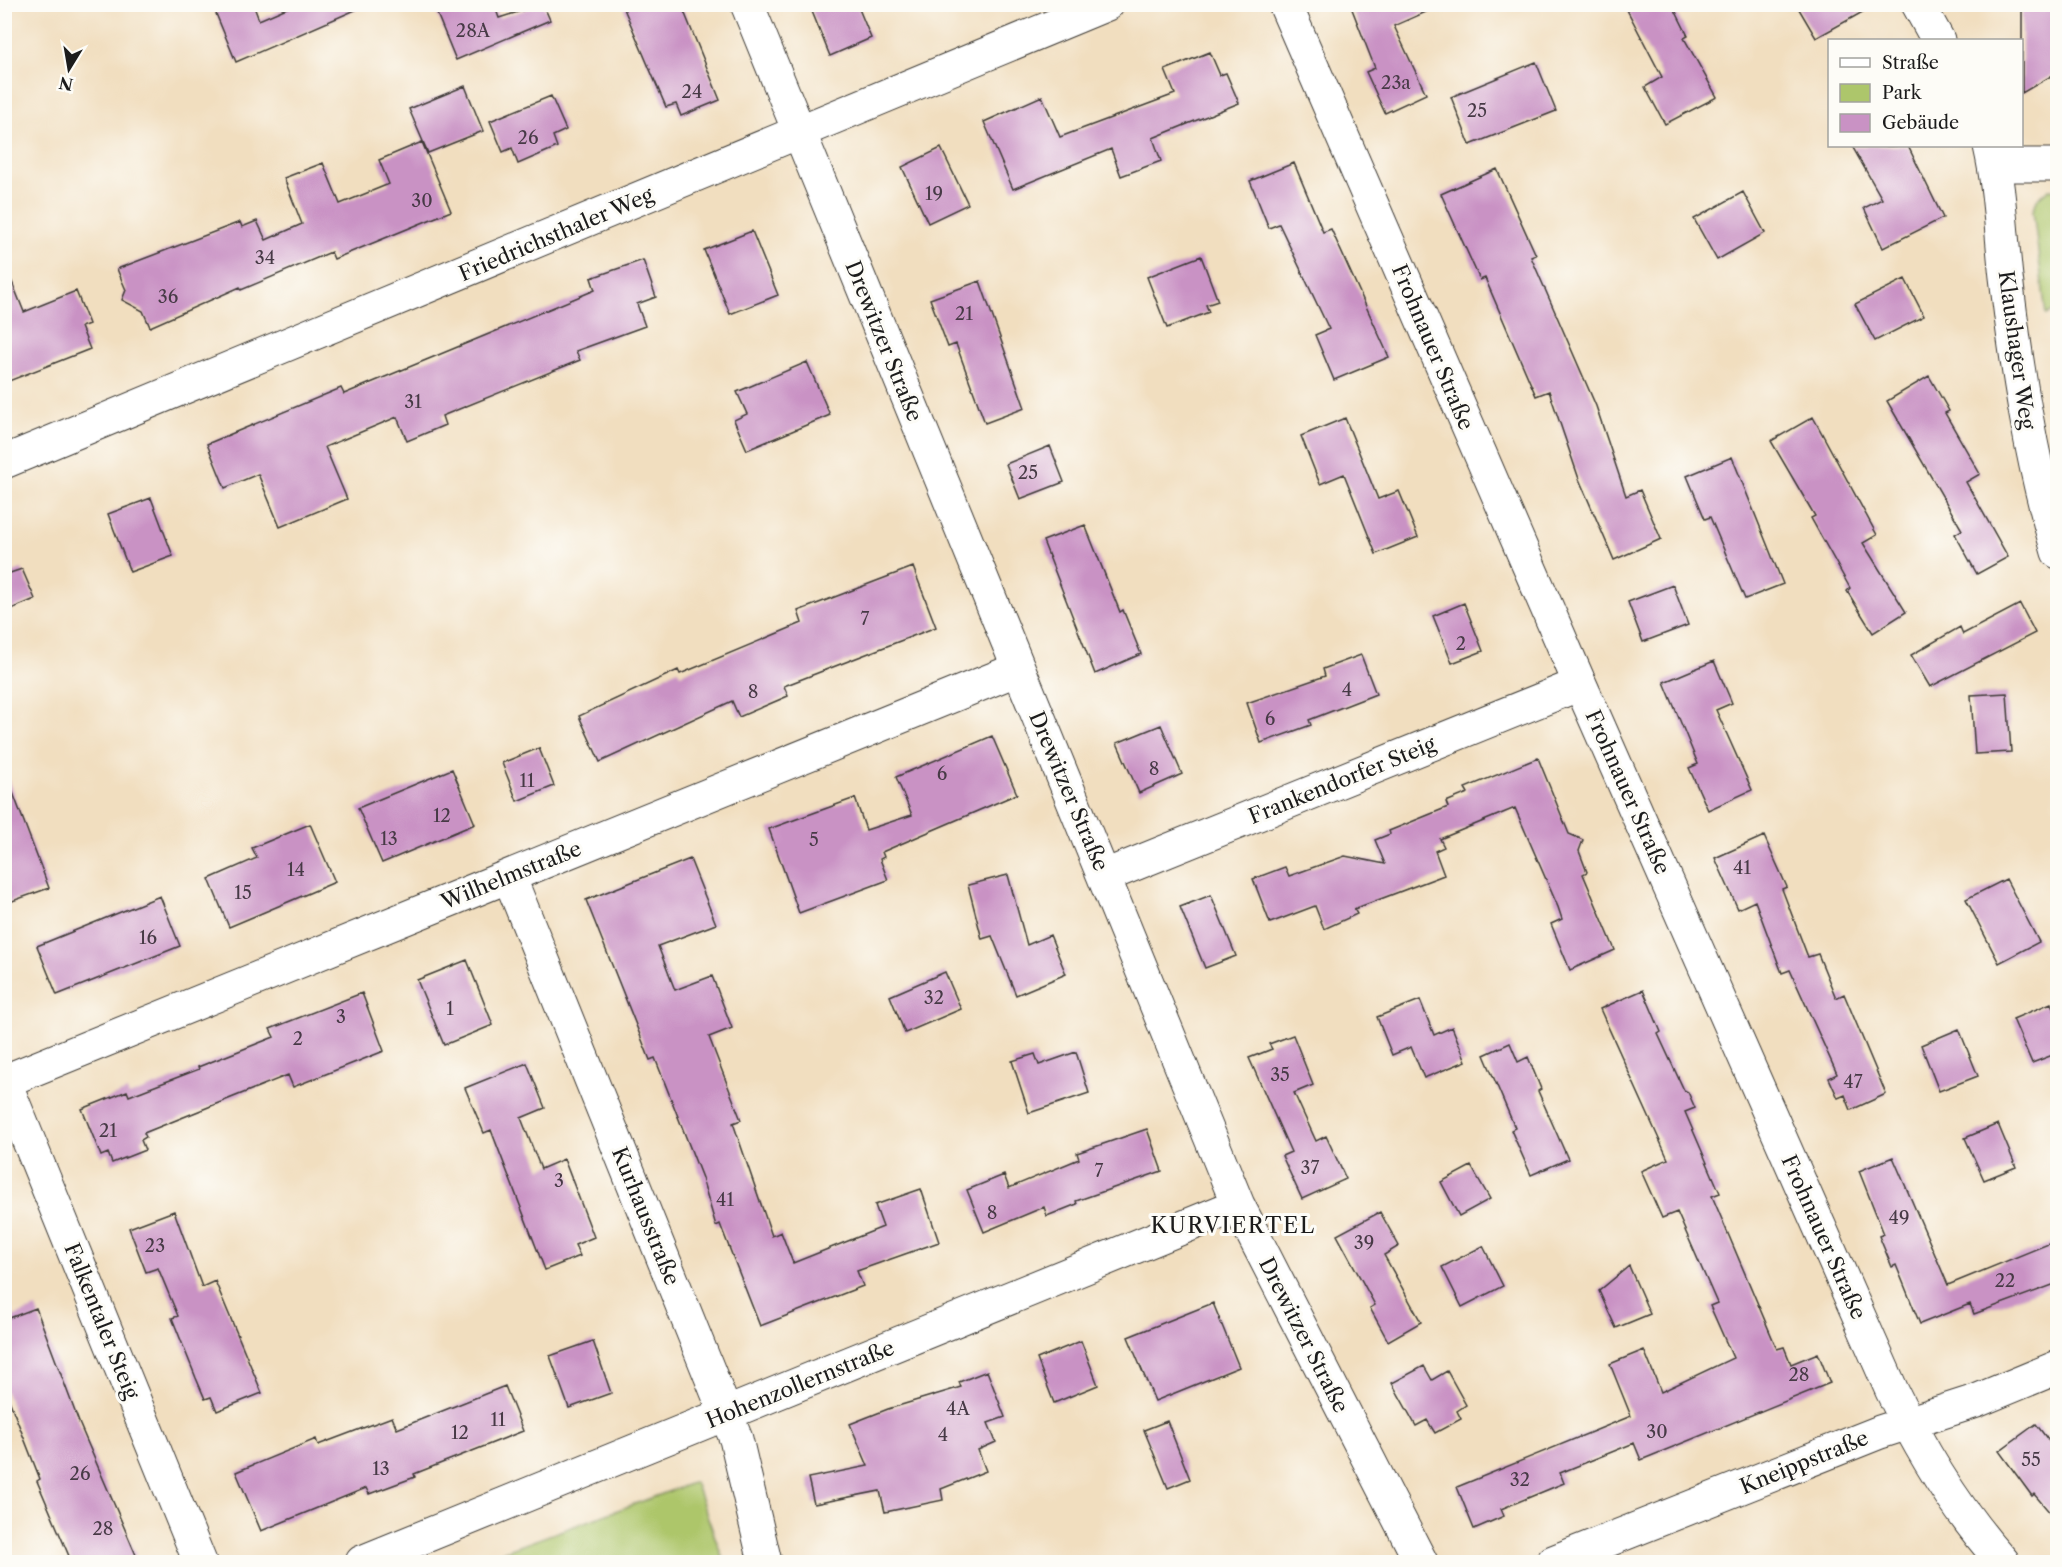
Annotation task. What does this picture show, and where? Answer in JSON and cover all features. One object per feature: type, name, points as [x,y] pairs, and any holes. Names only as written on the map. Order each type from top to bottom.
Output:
[{"type":"street","name":"Drewitzer Straße","points":[[747,4],[1238,1205],[1421,1563]]},
{"type":"street","name":"Friedrichsthaler Weg","points":[[4,462],[1107,4]]},
{"type":"street","name":"Frohnauer Straße","points":[[1284,4],[1580,684],[1907,1423],[1954,1504],[2003,1563]]},
{"type":"street","points":[[1918,4],[1937,39]]},
{"type":"street","points":[[1992,155],[2058,165]]},
{"type":"street","name":"Klaushager Weg","points":[[1992,155],[2022,403],[2043,503],[2058,552]]},
{"type":"street","name":"Wilhelmstraße","points":[[5,1081],[1018,669]]},
{"type":"street","name":"Frankendorfer Steig","points":[[1105,876],[1580,684]]},
{"type":"street","name":"Kurhausstraße","points":[[509,876],[736,1439],[765,1563]]},
{"type":"street","name":"Falkentaler Steig","points":[[5,1081],[200,1563]]},
{"type":"street","name":"Hohenzollernstraße","points":[[362,1563],[1238,1205]]},
{"type":"street","name":"Kneippstraße","points":[[1553,1563],[1907,1423],[1976,1401],[2058,1367]]},
{"type":"green space","points":[[2049,189],[2057,190],[2058,308],[2046,315],[2033,210],[2038,198]]},
{"type":"green space","points":[[695,1482],[724,1562],[475,1562]]},
{"type":"building","points":[[212,4],[253,4],[259,20],[296,4],[369,4],[236,62]]},
{"type":"building","points":[[433,4],[494,4],[499,18],[543,4],[550,20],[456,60]]},
{"type":"building","points":[[622,4],[681,4],[720,100],[681,116],[676,104],[666,107]]},
{"type":"building","points":[[809,4],[857,4],[871,38],[830,56]]},
{"type":"building","points":[[1350,4],[1444,4],[1394,26],[1426,94],[1385,113],[1366,72],[1375,68]]},
{"type":"building","points":[[1624,4],[1672,4],[1688,36],[1684,38],[1717,97],[1665,124],[1645,87],[1662,77]]},
{"type":"building","points":[[1796,4],[1877,4],[1816,38]]},
{"type":"building","points":[[2022,4],[2058,4],[2058,72],[2023,92],[2023,39]]},
{"type":"building","points":[[1210,52],[1220,75],[1226,73],[1239,103],[1153,138],[1161,161],[1121,176],[1111,149],[1013,189],[984,122],[1042,96],[1060,137],[1175,94],[1165,70]]},
{"type":"building","points":[[1536,62],[1556,111],[1470,145],[1451,97]]},
{"type":"building","points":[[465,86],[483,131],[428,153],[409,109]]},
{"type":"building","points":[[551,96],[566,130],[553,136],[557,147],[518,164],[512,148],[503,152],[490,121]]},
{"type":"building","points":[[422,142],[451,211],[334,259],[331,252],[241,290],[240,287],[150,327],[143,311],[122,300],[126,290],[117,269],[240,222],[242,227],[257,221],[266,240],[302,224],[284,178],[323,163],[340,204],[389,184],[379,160]]},
{"type":"building","points":[[1853,147],[1908,147],[1943,218],[1883,248],[1864,208],[1882,199]]},
{"type":"building","points":[[941,148],[968,204],[928,223],[902,167]]},
{"type":"building","points":[[1294,163],[1323,232],[1331,229],[1389,357],[1334,380],[1315,335],[1329,329],[1279,224],[1269,228],[1250,181]]},
{"type":"building","points":[[1497,169],[1536,255],[1531,257],[1596,406],[1626,496],[1640,490],[1661,539],[1614,560],[1579,479],[1549,391],[1536,396],[1485,278],[1480,280],[1441,194]]},
{"type":"building","points":[[1743,192],[1765,233],[1717,260],[1694,219]]},
{"type":"building","points":[[752,231],[778,295],[730,314],[704,250]]},
{"type":"building","points":[[1201,256],[1218,301],[1206,305],[1209,312],[1167,328],[1147,277]]},
{"type":"building","points":[[643,260],[656,297],[637,304],[645,326],[576,351],[580,360],[442,416],[445,425],[407,441],[397,417],[325,447],[347,499],[280,527],[258,474],[225,488],[207,444],[341,388],[344,394],[595,290],[591,278]]},
{"type":"building","points":[[6,267],[24,312],[76,291],[89,324],[81,327],[90,349],[4,383]]},
{"type":"building","points":[[1905,279],[1924,316],[1875,341],[1855,304]]},
{"type":"building","points":[[980,281],[1025,408],[985,423],[956,344],[948,347],[930,299]]},
{"type":"building","points":[[807,362],[830,415],[747,450],[734,420],[747,414],[737,392]]},
{"type":"building","points":[[1929,376],[1949,411],[1945,413],[1980,474],[1966,482],[2008,557],[1977,574],[1955,534],[1962,530],[1887,401]]},
{"type":"building","points":[[1813,417],[1877,535],[1863,543],[1906,612],[1873,633],[1847,591],[1850,588],[1811,518],[1815,516],[1771,441]]},
{"type":"building","points":[[1345,418],[1378,499],[1399,491],[1418,537],[1376,554],[1344,474],[1320,484],[1301,436]]},
{"type":"building","points":[[1050,446],[1064,482],[1020,499],[1006,464]]},
{"type":"building","points":[[1732,457],[1783,584],[1745,599],[1710,517],[1705,519],[1687,476]]},
{"type":"building","points":[[151,498],[173,556],[130,572],[108,514]]},
{"type":"building","points":[[1085,525],[1120,612],[1123,610],[1141,654],[1095,674],[1043,541]]},
{"type":"building","points":[[913,567],[936,627],[784,686],[788,696],[739,717],[732,701],[600,762],[579,716],[678,670],[680,674],[802,623],[798,611]]},
{"type":"building","points":[[22,569],[35,599],[4,612],[4,575]]},
{"type":"building","points":[[1673,585],[1688,625],[1643,642],[1628,602]]},
{"type":"building","points":[[1464,603],[1483,651],[1452,663],[1433,616]]},
{"type":"building","points":[[2020,604],[2035,633],[1930,687],[1911,655],[1960,627],[1963,634]]},
{"type":"building","points":[[1361,655],[1376,694],[1309,720],[1311,725],[1261,743],[1247,703],[1325,676],[1323,669]]},
{"type":"building","points":[[1714,661],[1732,703],[1716,710],[1752,790],[1708,810],[1689,768],[1698,764],[1664,682]]},
{"type":"building","points":[[2007,693],[2011,752],[1975,754],[1971,695]]},
{"type":"building","points":[[1161,725],[1182,774],[1139,793],[1117,743]]},
{"type":"building","points":[[992,736],[1017,794],[882,852],[884,857],[880,859],[888,880],[799,913],[769,829],[855,798],[866,830],[912,815],[896,777]]},
{"type":"building","points":[[539,748],[554,786],[517,801],[502,763]]},
{"type":"building","points":[[1538,758],[1569,834],[1583,840],[1579,851],[1587,872],[1583,874],[1615,950],[1570,970],[1551,924],[1562,919],[1558,907],[1515,808],[1440,839],[1444,847],[1435,851],[1444,875],[1354,909],[1357,914],[1324,929],[1315,906],[1270,923],[1253,879],[1285,867],[1289,876],[1345,856],[1385,864],[1375,840],[1390,834],[1389,831],[1448,807],[1446,802],[1468,793],[1465,788]]},
{"type":"building","points":[[452,769],[475,824],[382,863],[358,808]]},
{"type":"building","points":[[4,777],[7,777],[49,888],[4,904]]},
{"type":"building","points":[[310,824],[335,882],[229,927],[209,879],[257,858],[252,848]]},
{"type":"building","points":[[1764,836],[1787,887],[1782,889],[1808,957],[1818,954],[1836,998],[1844,994],[1886,1094],[1851,1110],[1845,1095],[1838,1098],[1829,1078],[1837,1074],[1790,970],[1782,973],[1755,901],[1738,909],[1715,858]]},
{"type":"building","points":[[690,859],[716,924],[658,946],[675,990],[712,976],[732,1028],[709,1037],[741,1120],[733,1123],[772,1236],[781,1232],[793,1263],[883,1227],[875,1205],[921,1189],[939,1242],[857,1271],[863,1286],[760,1326],[720,1224],[716,1226],[702,1178],[655,1058],[650,1060],[586,900]]},
{"type":"building","points":[[1008,875],[1027,945],[1050,935],[1066,974],[1016,995],[992,936],[982,939],[968,885]]},
{"type":"building","points":[[2006,879],[2039,942],[1999,963],[1966,899]]},
{"type":"building","points":[[1211,895],[1236,956],[1205,968],[1180,907]]},
{"type":"building","points":[[160,896],[180,946],[57,995],[37,946]]},
{"type":"building","points":[[467,960],[493,1025],[444,1045],[417,980]]},
{"type":"building","points":[[945,972],[961,1009],[905,1033],[890,996]]},
{"type":"building","points":[[1643,990],[1661,1032],[1658,1034],[1695,1108],[1685,1112],[1720,1193],[1712,1196],[1777,1349],[1784,1347],[1791,1364],[1818,1353],[1830,1383],[1641,1460],[1634,1443],[1560,1473],[1564,1483],[1501,1509],[1504,1516],[1474,1529],[1457,1487],[1631,1416],[1610,1364],[1644,1350],[1661,1392],[1733,1358],[1710,1306],[1717,1303],[1677,1212],[1662,1218],[1641,1171],[1668,1159],[1600,1009]]},
{"type":"building","points":[[362,993],[384,1051],[293,1087],[288,1075],[144,1133],[146,1137],[141,1140],[145,1150],[112,1163],[108,1153],[101,1156],[82,1109],[127,1091],[129,1096],[199,1069],[198,1067],[274,1037],[270,1029]]},
{"type":"building","points":[[1420,1000],[1434,1035],[1452,1027],[1466,1061],[1424,1078],[1411,1047],[1392,1055],[1377,1017]]},
{"type":"building","points":[[2051,1003],[2058,1019],[2058,1053],[2032,1063],[2013,1019]]},
{"type":"building","points":[[1959,1029],[1978,1076],[1939,1091],[1921,1045]]},
{"type":"building","points":[[1293,1035],[1313,1085],[1294,1093],[1316,1141],[1326,1136],[1346,1179],[1302,1199],[1282,1156],[1291,1152],[1249,1058],[1272,1049],[1269,1044]]},
{"type":"building","points":[[1510,1043],[1518,1062],[1528,1057],[1541,1089],[1538,1091],[1568,1159],[1531,1175],[1511,1130],[1515,1128],[1484,1055]]},
{"type":"building","points":[[1076,1052],[1089,1093],[1029,1113],[1012,1061],[1035,1054],[1039,1065]]},
{"type":"building","points":[[527,1063],[545,1108],[521,1118],[541,1169],[564,1159],[594,1237],[575,1245],[580,1256],[545,1270],[491,1130],[484,1133],[465,1088]]},
{"type":"building","points":[[1998,1124],[2016,1167],[1984,1180],[1965,1138]]},
{"type":"building","points":[[1147,1129],[1162,1171],[1076,1201],[1077,1204],[1047,1216],[1044,1207],[984,1232],[967,1190],[1004,1175],[1009,1188],[1079,1159],[1077,1153]]},
{"type":"building","points":[[1893,1157],[1948,1285],[2058,1240],[2058,1283],[1974,1314],[1970,1304],[1920,1324],[1896,1265],[1892,1267],[1879,1236],[1884,1234],[1859,1171]]},
{"type":"building","points":[[1471,1166],[1490,1199],[1459,1216],[1441,1182]]},
{"type":"building","points":[[174,1211],[202,1287],[215,1281],[262,1393],[217,1411],[211,1397],[205,1399],[196,1378],[172,1318],[178,1316],[158,1268],[146,1272],[129,1228]]},
{"type":"building","points":[[1380,1212],[1399,1246],[1384,1255],[1421,1322],[1388,1341],[1370,1308],[1375,1305],[1337,1235]]},
{"type":"building","points":[[1483,1246],[1503,1286],[1462,1307],[1442,1267]]},
{"type":"building","points":[[1629,1266],[1650,1314],[1616,1328],[1599,1291]]},
{"type":"building","points":[[1213,1303],[1239,1367],[1155,1401],[1128,1337]]},
{"type":"building","points":[[36,1308],[80,1425],[136,1555],[118,1563],[72,1563],[37,1481],[40,1479],[4,1387],[4,1320]]},
{"type":"building","points":[[593,1341],[611,1393],[569,1408],[550,1356]]},
{"type":"building","points":[[1081,1341],[1098,1385],[1054,1403],[1037,1359]]},
{"type":"building","points":[[1424,1366],[1432,1380],[1447,1371],[1466,1405],[1457,1411],[1461,1419],[1435,1433],[1427,1420],[1416,1426],[1392,1383]]},
{"type":"building","points":[[987,1371],[1005,1417],[988,1423],[996,1442],[978,1450],[986,1471],[941,1489],[943,1500],[885,1512],[880,1491],[814,1504],[808,1478],[868,1466],[850,1424],[888,1409],[961,1387],[959,1382]]},
{"type":"building","points":[[505,1386],[523,1431],[414,1474],[415,1477],[369,1494],[366,1488],[261,1531],[236,1472],[316,1439],[318,1445],[392,1417],[397,1429]]},
{"type":"building","points":[[1167,1421],[1190,1479],[1168,1488],[1144,1430]]},
{"type":"building","points":[[2036,1424],[2058,1453],[2058,1522],[2034,1494],[2032,1496],[1999,1451]]},
{"type":"district","name":"KURVIERTEL","points":[[1233,1225]]}]
